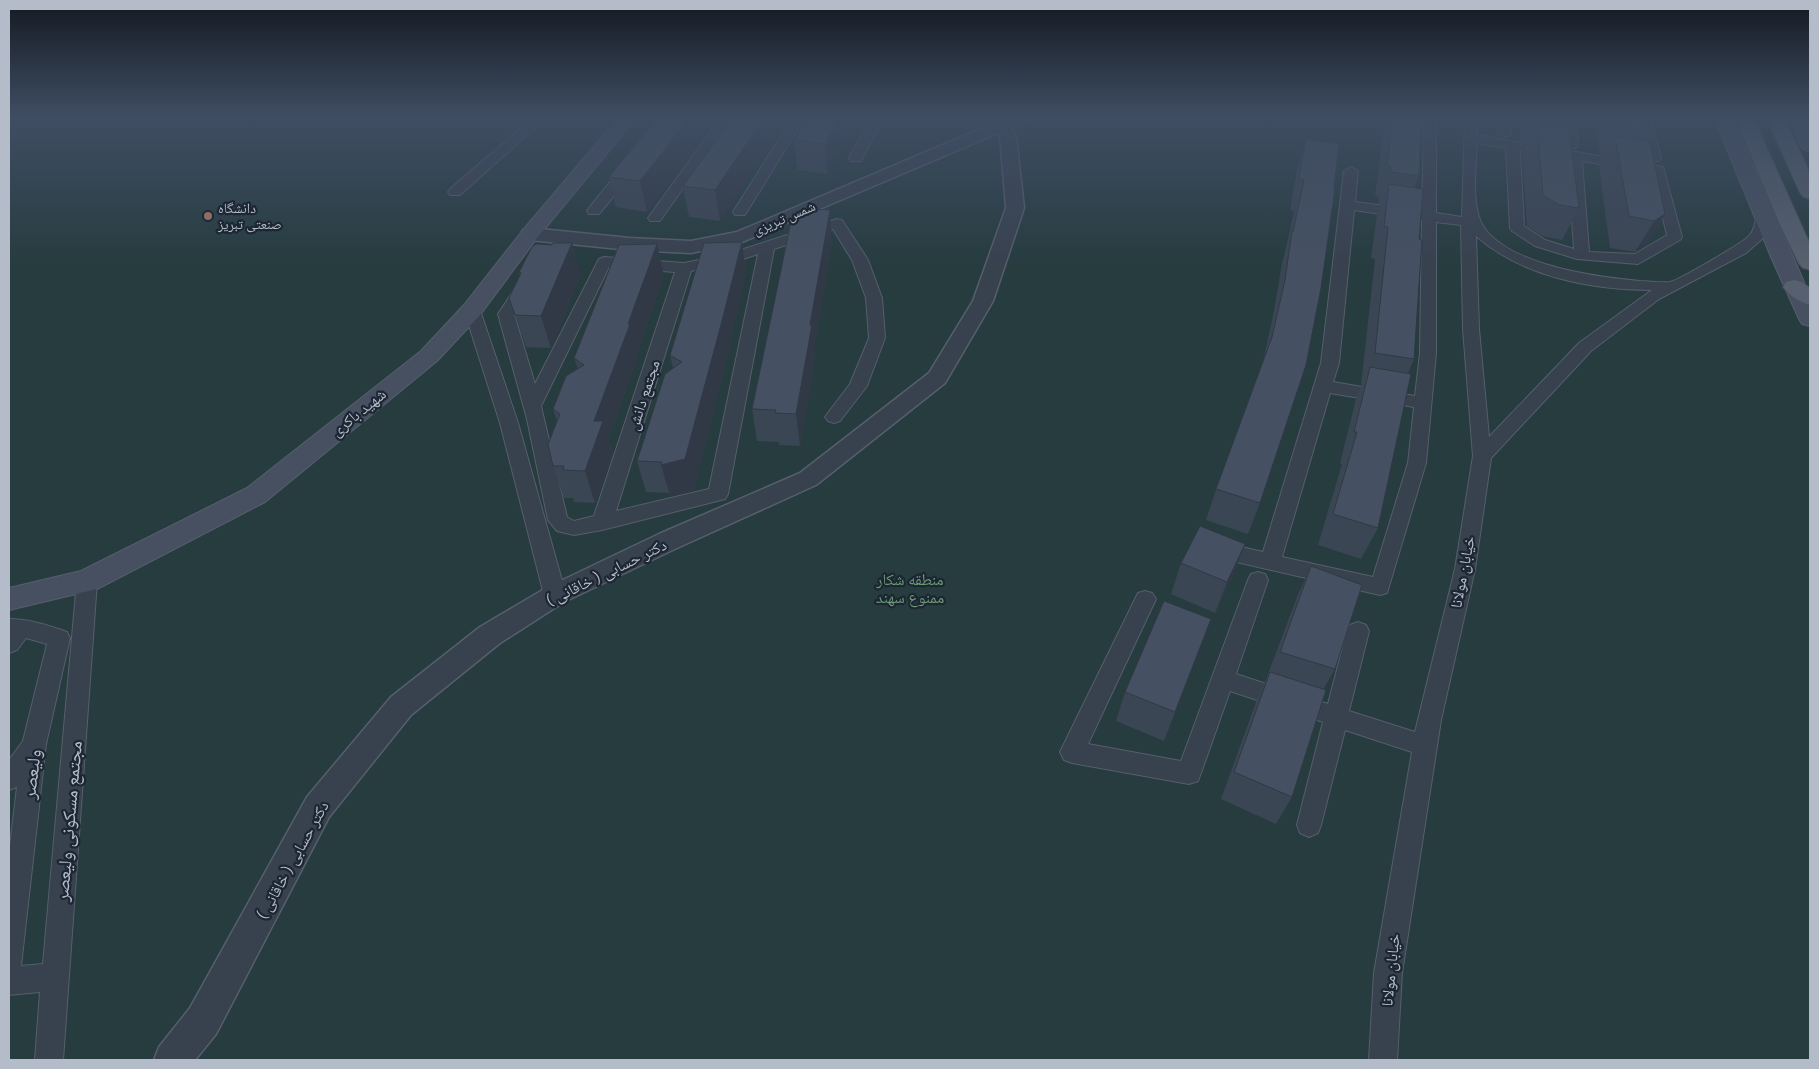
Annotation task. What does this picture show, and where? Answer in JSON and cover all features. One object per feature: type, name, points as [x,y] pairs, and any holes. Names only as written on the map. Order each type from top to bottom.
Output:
[{"type":"main road","name":"شهید باکری","points":[[9,599],[87,581],[256,495],[429,356],[472,310],[530,234],[586,167]]},
{"type":"main road","points":[[1744,167],[1781,257],[1802,292],[1810,320]]},
{"type":"main road","points":[[1748,178],[1751,167]]},
{"type":"main road","points":[[1764,167],[1788,223],[1810,264]]},
{"type":"main road","points":[[1798,167],[1810,193]]},
{"type":"street","points":[[455,192],[483,167]]},
{"type":"street","points":[[594,211],[629,167]]},
{"type":"street","points":[[655,218],[691,167]]},
{"type":"street","points":[[740,212],[768,167]]},
{"type":"street","name":"شمس تبریزی","points":[[530,234],[630,244],[691,247],[742,236],[898,167]]},
{"type":"street","name":"دکتر حسابی ( خاقانی )","points":[[172,1060],[203,1021],[318,807],[402,706],[490,635],[555,595],[668,541],[808,479],[938,378],[983,301],[1015,208],[1011,167]]},
{"type":"street","points":[[1204,546],[1380,587],[1417,463],[1428,354],[1430,167]]},
{"type":"street","name":"خیابان مولانا","points":[[1383,1060],[1388,973],[1429,720],[1464,569],[1482,456],[1476,416],[1472,352],[1470,167]]},
{"type":"street","points":[[1514,167],[1517,228],[1540,243],[1582,256],[1638,260],[1675,237],[1658,170],[1645,167]]},
{"type":"street","points":[[1574,167],[1582,256]]},
{"type":"street","points":[[1270,561],[1330,363],[1351,171]]},
{"type":"street","points":[[1347,205],[1430,215],[1469,214],[1479,230],[1496,246],[1527,262],[1559,273],[1602,282],[1638,287],[1673,286]]},
{"type":"street","points":[[1482,456],[1585,347],[1653,296],[1741,250],[1755,239],[1762,227],[1764,215]]},
{"type":"street","points":[[509,423],[534,413],[604,262],[684,268],[732,258],[837,222],[860,260],[874,298],[877,338],[858,386],[834,417]]},
{"type":"street","points":[[533,274],[506,314],[534,413],[558,520],[564,526],[574,528],[602,523],[718,494],[767,247]]},
{"type":"street","points":[[1741,250],[1757,249],[1781,257]]},
{"type":"street","name":"مجتمع دانش","points":[[602,523],[684,268]]},
{"type":"street","points":[[472,310],[509,423],[555,595]]},
{"type":"street","points":[[1323,386],[1423,403]]},
{"type":"street","points":[[1145,599],[1072,752],[1189,773],[1258,580]]},
{"type":"street","name":"مجتمع مسکونی ولیعصر","points":[[49,1060],[87,581]]},
{"type":"street","points":[[1309,825],[1358,631]]},
{"type":"street","name":"ولیعصر","points":[[9,962],[34,744],[59,638],[13,633]]},
{"type":"street","points":[[1223,679],[1425,746]]},
{"type":"street","points":[[9,779],[34,744]]},
{"type":"street","points":[[9,981],[56,977]]},
{"type":"green space","name":"منطقه شکار ممنوع سهند","points":[[9,167],[1810,167],[1810,1060],[9,1060]]},
{"type":"building","points":[[617,167],[651,167],[640,181],[609,177]]},
{"type":"building","points":[[697,167],[731,167],[715,190],[683,186]]},
{"type":"building","points":[[1301,167],[1336,167],[1321,288],[1306,365],[1260,503],[1216,489],[1272,337],[1285,280],[1292,231],[1304,180],[1299,179]]},
{"type":"building","points":[[1391,167],[1419,167],[1419,176],[1390,172]]},
{"type":"building","points":[[1541,167],[1574,167],[1579,208],[1559,205],[1543,195]]},
{"type":"building","points":[[1620,167],[1655,167],[1665,214],[1654,221],[1629,216]]},
{"type":"building","points":[[1389,184],[1423,189],[1419,239],[1422,240],[1414,359],[1375,353],[1388,227],[1384,227]]},
{"type":"building","points":[[812,209],[830,210],[796,414],[775,413],[776,410],[752,409],[793,212],[812,211]]},
{"type":"building","points":[[742,242],[685,459],[661,465],[662,462],[637,461],[665,374],[682,362],[670,355],[704,243]]},
{"type":"building","points":[[553,243],[572,243],[541,316],[515,315],[509,298],[521,273],[519,272],[532,247],[536,244],[552,245]]},
{"type":"building","points":[[657,244],[594,421],[603,421],[585,471],[563,470],[564,466],[553,466],[548,444],[560,414],[553,409],[566,376],[584,365],[574,358],[619,245]]},
{"type":"building","points":[[1370,367],[1411,374],[1378,528],[1333,514],[1357,432],[1354,432]]},
{"type":"building","points":[[1200,526],[1245,544],[1227,582],[1181,563]]},
{"type":"building","points":[[1311,566],[1362,585],[1335,669],[1280,652]]},
{"type":"building","points":[[1164,601],[1211,619],[1175,712],[1125,692]]},
{"type":"building","points":[[1270,672],[1326,690],[1292,797],[1234,772]]},
{"type":"place","name":"دانشگاه صنعتی تبریز","points":[[208,216]]}]
